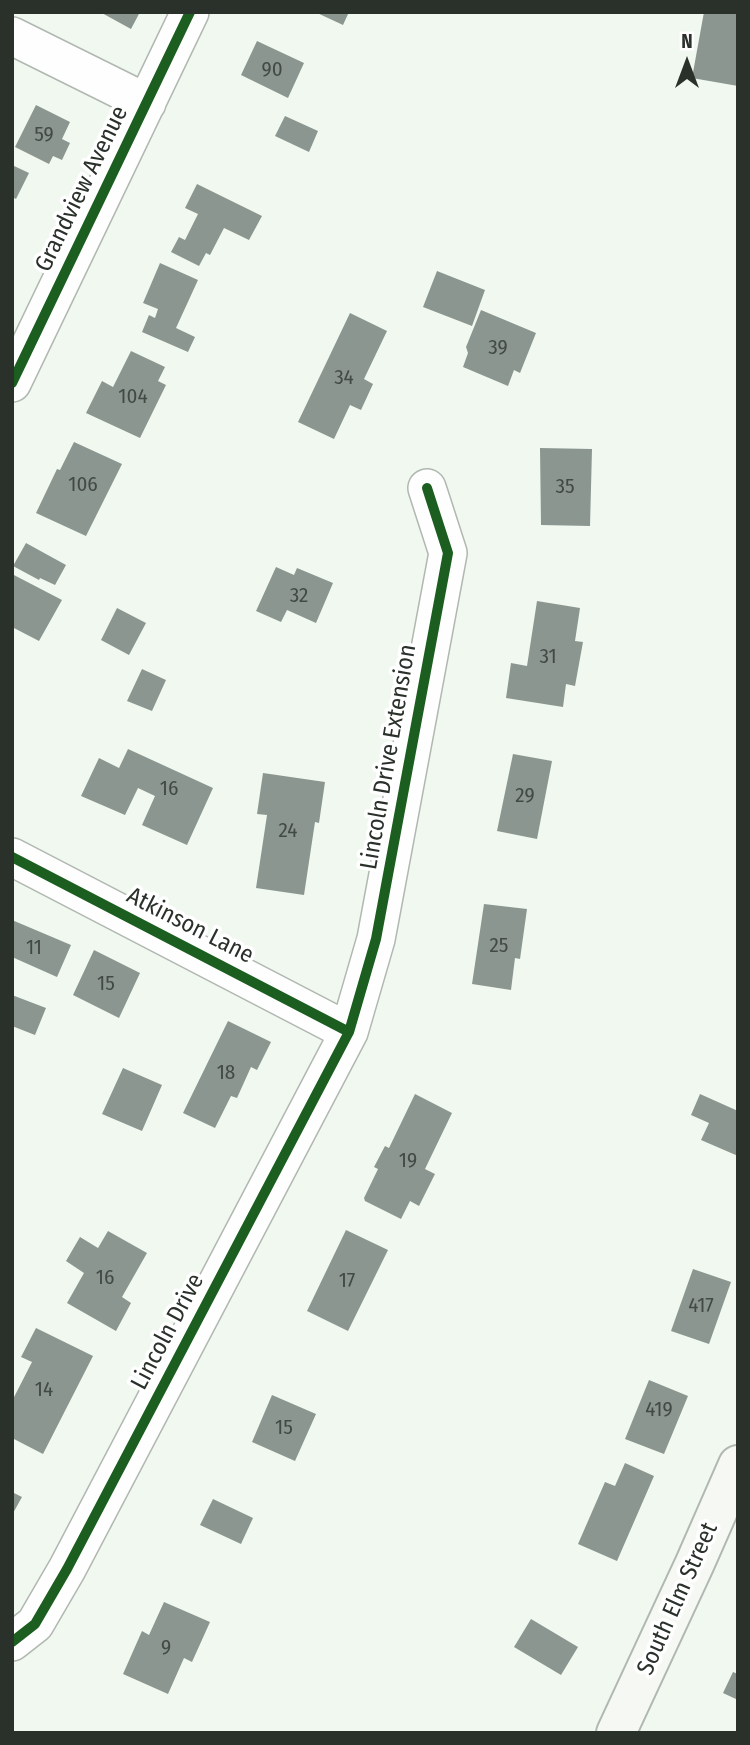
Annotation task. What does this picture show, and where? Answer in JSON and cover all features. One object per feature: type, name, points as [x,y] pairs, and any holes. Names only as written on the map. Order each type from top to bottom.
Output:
[{"type":"main road","name":"South Elm Street","points":[[616,1733],[738,1465]]},
{"type":"street","name":"Grandview Avenue","points":[[12,383],[190,12]]},
{"type":"street","points":[[12,36],[147,103]]},
{"type":"street","name":"Lincoln Drive Extension","points":[[349,1032],[376,939],[448,553],[427,488]]},
{"type":"street","name":"Atkinson Lane","points":[[12,858],[349,1032]]},
{"type":"street","name":"Lincoln Drive","points":[[12,1642],[35,1624],[67,1569],[349,1032]]},
{"type":"building","points":[[100,12],[140,12],[131,29]]},
{"type":"building","points":[[315,12],[349,12],[343,25]]},
{"type":"building","points":[[704,12],[738,12],[738,86],[692,78]]},
{"type":"building","points":[[257,41],[304,63],[288,98],[241,75]]},
{"type":"building","points":[[36,105],[70,122],[62,139],[70,143],[62,160],[53,156],[49,164],[15,147]]},
{"type":"building","points":[[285,116],[318,131],[309,152],[275,136]]},
{"type":"building","points":[[12,165],[29,173],[16,199],[12,197]]},
{"type":"building","points":[[197,184],[262,216],[249,240],[224,228],[210,255],[206,253],[199,266],[171,252],[179,237],[185,240],[198,214],[185,208]]},
{"type":"building","points":[[160,263],[198,280],[176,328],[195,337],[188,352],[142,332],[149,315],[155,318],[158,309],[143,303]]},
{"type":"building","points":[[437,271],[485,290],[472,326],[423,307]]},
{"type":"building","points":[[481,310],[536,333],[520,373],[514,370],[508,386],[463,367],[468,353],[466,347]]},
{"type":"building","points":[[350,313],[387,331],[364,379],[373,384],[361,410],[350,405],[334,439],[298,422]]},
{"type":"building","points":[[131,351],[165,367],[158,381],[166,385],[140,438],[86,413],[102,381],[113,387]]},
{"type":"building","points":[[74,442],[122,464],[86,536],[36,513],[57,469],[60,470]]},
{"type":"building","points":[[540,448],[592,449],[590,526],[541,525]]},
{"type":"building","points":[[26,543],[66,565],[55,585],[13,566]]},
{"type":"building","points":[[276,567],[294,575],[297,568],[333,583],[316,623],[287,610],[281,622],[256,611]]},
{"type":"building","points":[[12,574],[62,600],[39,641],[12,627]]},
{"type":"building","points":[[537,601],[580,608],[575,641],[583,642],[575,686],[566,684],[563,707],[506,698],[511,663],[527,666]]},
{"type":"building","points":[[117,608],[146,623],[129,655],[101,640]]},
{"type":"building","points":[[142,669],[166,680],[152,711],[127,701]]},
{"type":"building","points":[[128,749],[213,788],[187,845],[142,825],[155,796],[138,788],[125,815],[81,796],[99,758],[119,768]]},
{"type":"building","points":[[513,754],[552,761],[537,839],[497,831]]},
{"type":"building","points":[[263,773],[325,782],[319,823],[315,822],[304,895],[256,888],[267,815],[257,814]]},
{"type":"building","points":[[484,904],[527,909],[520,959],[515,958],[511,990],[472,984]]},
{"type":"building","points":[[12,920],[71,945],[57,977],[12,957]]},
{"type":"building","points":[[94,950],[140,973],[119,1018],[73,995]]},
{"type":"building","points":[[12,995],[46,1008],[35,1035],[12,1026]]},
{"type":"building","points":[[228,1021],[271,1042],[257,1070],[251,1067],[237,1098],[231,1096],[215,1128],[183,1113]]},
{"type":"building","points":[[123,1068],[162,1085],[142,1131],[102,1114]]},
{"type":"building","points":[[415,1094],[452,1113],[425,1169],[435,1174],[419,1206],[410,1201],[401,1219],[365,1201],[364,1198],[378,1169],[374,1167],[385,1146],[389,1148]]},
{"type":"building","points":[[700,1094],[738,1111],[738,1156],[701,1140],[709,1123],[691,1115]]},
{"type":"building","points":[[346,1230],[388,1250],[348,1331],[307,1311]]},
{"type":"building","points":[[108,1231],[147,1253],[122,1297],[131,1303],[116,1331],[67,1303],[84,1273],[66,1261],[80,1237],[98,1248]]},
{"type":"building","points":[[693,1269],[731,1282],[709,1344],[671,1331]]},
{"type":"building","points":[[36,1328],[93,1356],[43,1454],[12,1438],[12,1401],[32,1362],[21,1357]]},
{"type":"building","points":[[649,1380],[688,1396],[664,1454],[625,1439]]},
{"type":"building","points":[[272,1395],[316,1414],[295,1461],[252,1442]]},
{"type":"building","points":[[625,1463],[654,1476],[617,1561],[578,1544],[605,1482],[615,1486]]},
{"type":"building","points":[[12,1492],[22,1497],[12,1515]]},
{"type":"building","points":[[213,1499],[253,1518],[241,1544],[200,1525]]},
{"type":"building","points":[[164,1602],[210,1622],[192,1662],[184,1658],[168,1694],[123,1674],[142,1631],[149,1635]]},
{"type":"building","points":[[531,1619],[578,1647],[561,1675],[514,1647]]},
{"type":"building","points":[[733,1672],[738,1674],[738,1700],[723,1693]]},
{"type":"cycle path","points":[[12,383],[190,12]]},
{"type":"cycle path","points":[[12,1642],[35,1624],[67,1569],[349,1032],[376,939],[448,553],[427,488]]},
{"type":"cycle path","points":[[12,857],[349,1032]]}]
